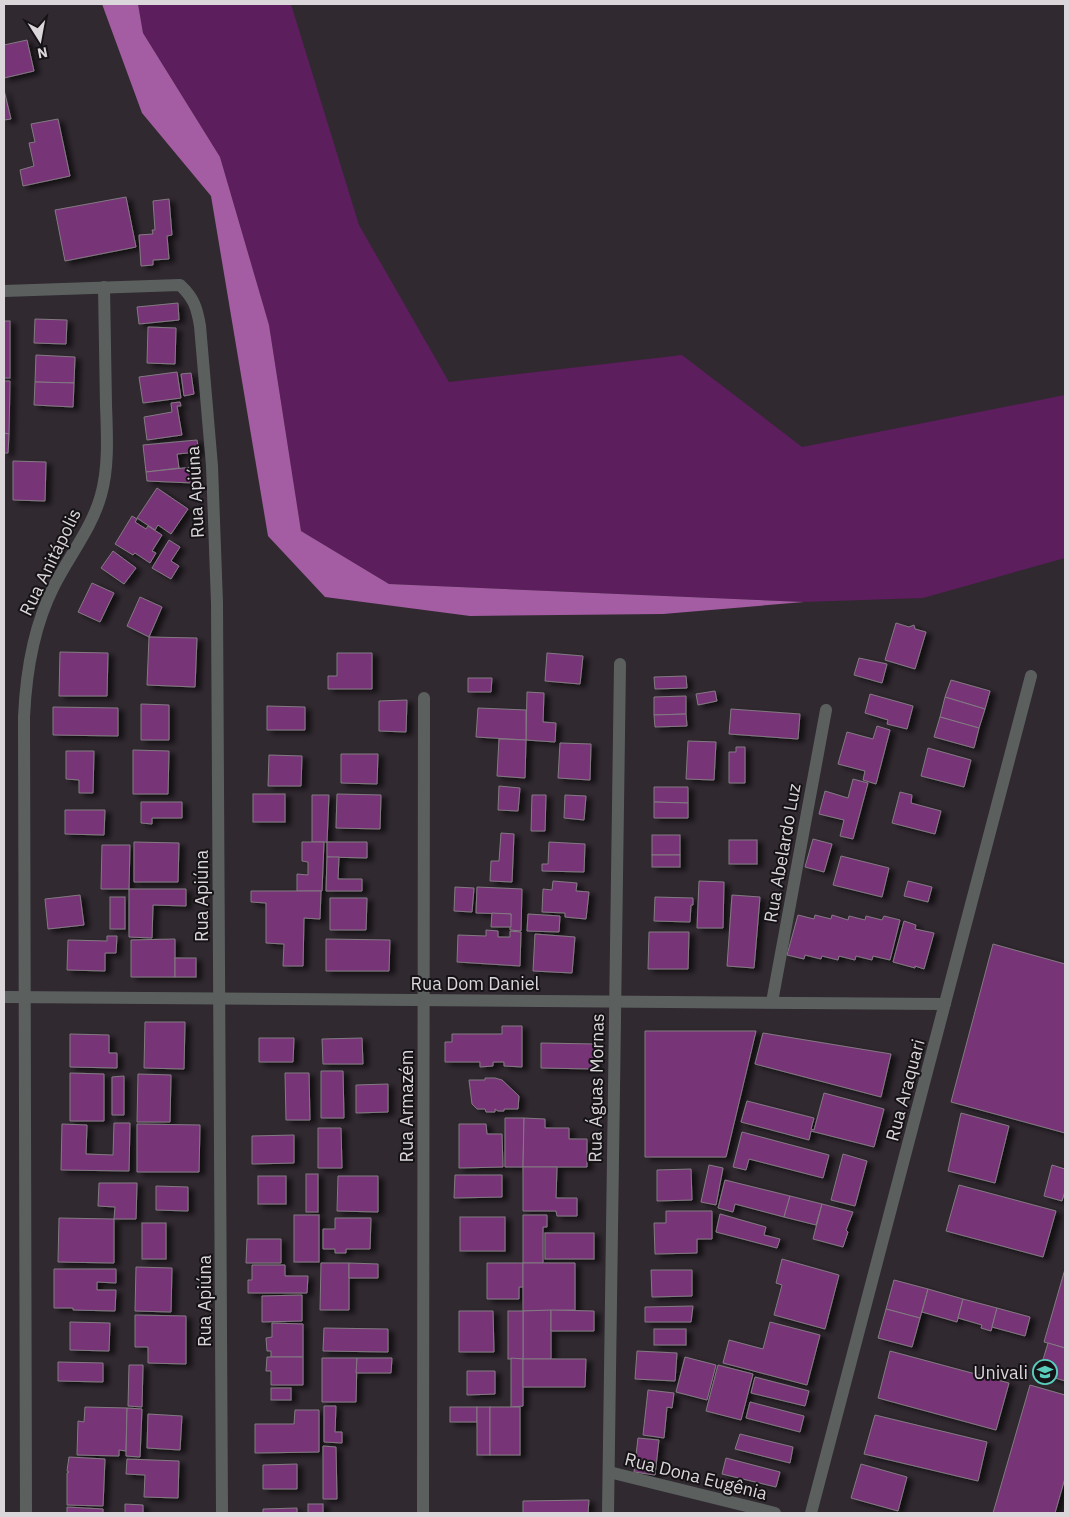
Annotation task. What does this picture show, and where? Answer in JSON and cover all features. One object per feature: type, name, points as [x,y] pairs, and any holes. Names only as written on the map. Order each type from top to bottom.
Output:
[{"type":"street","name":"Rua Apiúna","points":[[104,287],[180,285],[191,296],[200,326],[212,466],[217,603],[222,1513]]},
{"type":"street","points":[[4,291],[104,287]]},
{"type":"street","name":"Rua Anitápolis","points":[[26,1513],[24,997],[26,688],[32,648],[41,615],[54,586],[92,519],[102,495],[106,470],[107,434],[104,287]]},
{"type":"street","name":"Rua Águas Mornas","points":[[608,1513],[620,664]]},
{"type":"street","name":"Rua Araquari","points":[[811,1513],[1032,676]]},
{"type":"street","name":"Rua Armazém","points":[[423,1513],[424,698]]},
{"type":"street","name":"Rua Abelardo Luz","points":[[772,1002],[826,710]]},
{"type":"street","name":"Rua Dom Daniel","points":[[4,997],[945,1004]]},
{"type":"street","name":"Rua Dona Eugênia","points":[[609,1472],[775,1513]]},
{"type":"shaded area","points":[[102,4],[138,4],[143,33],[220,157],[269,325],[301,531],[389,584],[804,602],[663,614],[470,616],[325,597],[268,536],[211,196],[142,113]]},
{"type":"shaded area","points":[[138,4],[291,4],[359,225],[449,382],[682,355],[802,447],[1065,395],[1065,558],[923,598],[804,602],[389,584],[301,531],[269,325],[220,157],[143,33]]},
{"type":"building","points":[[27,40],[34,71],[4,78],[4,45]]},
{"type":"building","points":[[4,90],[11,119],[4,120]]},
{"type":"building","points":[[58,119],[70,176],[23,186],[20,170],[34,166],[29,143],[35,142],[31,124]]},
{"type":"building","points":[[126,197],[136,247],[65,261],[55,210]]},
{"type":"building","points":[[169,199],[172,235],[167,236],[169,259],[153,260],[153,265],[141,266],[139,235],[153,234],[152,230],[155,230],[153,201]]},
{"type":"building","points":[[178,303],[179,320],[139,324],[137,307]]},
{"type":"building","points":[[35,319],[67,320],[66,344],[34,343]]},
{"type":"building","points":[[4,321],[10,321],[10,378],[4,378]]},
{"type":"building","points":[[148,327],[176,328],[175,364],[147,363]]},
{"type":"building","points":[[36,355],[75,357],[74,383],[35,382]]},
{"type":"building","points":[[177,372],[181,398],[143,403],[139,377]]},
{"type":"building","points":[[191,373],[194,394],[184,396],[181,374]]},
{"type":"building","points":[[4,381],[10,381],[9,434],[4,433]]},
{"type":"building","points":[[35,382],[74,383],[73,407],[34,405]]},
{"type":"building","points":[[180,402],[181,406],[177,406],[182,435],[147,440],[144,417],[172,412],[171,403]]},
{"type":"building","points":[[4,433],[9,434],[8,453],[4,453]]},
{"type":"building","points":[[197,440],[199,452],[177,454],[179,468],[146,472],[143,445]]},
{"type":"building","points":[[13,461],[46,462],[45,501],[13,500]]},
{"type":"building","points":[[193,467],[193,483],[147,481],[146,472]]},
{"type":"building","points":[[157,488],[188,509],[171,534],[158,525],[155,530],[137,518]]},
{"type":"building","points":[[132,516],[137,519],[135,522],[146,529],[148,526],[162,535],[152,551],[156,553],[150,563],[135,553],[133,555],[115,544]]},
{"type":"building","points":[[169,540],[180,547],[171,561],[179,566],[171,579],[152,568]]},
{"type":"building","points":[[113,551],[136,568],[124,584],[101,568]]},
{"type":"building","points":[[92,583],[114,593],[100,622],[78,612]]},
{"type":"building","points":[[140,597],[162,607],[149,637],[127,626]]},
{"type":"building","points":[[896,623],[909,627],[914,625],[915,629],[926,632],[915,669],[885,660]]},
{"type":"building","points":[[149,637],[197,638],[195,687],[147,685]]},
{"type":"building","points":[[60,652],[108,653],[107,696],[59,696]]},
{"type":"building","points":[[337,653],[372,653],[372,689],[328,689],[328,676],[337,676]]},
{"type":"building","points":[[547,653],[583,656],[580,684],[545,681]]},
{"type":"building","points":[[859,658],[887,664],[882,683],[854,675]]},
{"type":"building","points":[[686,676],[687,688],[655,689],[654,677]]},
{"type":"building","points":[[468,678],[492,678],[491,692],[468,692]]},
{"type":"building","points":[[951,680],[990,691],[985,709],[945,697]]},
{"type":"building","points":[[715,691],[717,701],[698,705],[696,694]]},
{"type":"building","points":[[527,692],[544,693],[543,722],[556,723],[555,742],[526,740]]},
{"type":"building","points":[[870,694],[913,706],[907,729],[887,724],[888,720],[865,713]]},
{"type":"building","points":[[686,696],[686,714],[654,715],[654,697]]},
{"type":"building","points":[[945,697],[985,709],[979,728],[940,717]]},
{"type":"building","points":[[407,700],[406,732],[379,731],[379,701]]},
{"type":"building","points":[[141,704],[169,705],[169,740],[141,740]]},
{"type":"building","points":[[267,706],[305,707],[305,730],[267,730]]},
{"type":"building","points":[[53,707],[118,708],[118,736],[53,735]]},
{"type":"building","points":[[478,708],[526,710],[526,740],[476,737]]},
{"type":"building","points":[[731,709],[800,714],[798,739],[729,734]]},
{"type":"building","points":[[686,714],[687,726],[655,727],[654,715]]},
{"type":"building","points":[[940,717],[979,728],[974,748],[934,737]]},
{"type":"building","points":[[877,726],[890,730],[876,784],[863,780],[865,771],[838,764],[847,732],[873,739]]},
{"type":"building","points":[[499,739],[526,740],[525,778],[497,776]]},
{"type":"building","points":[[688,741],[716,742],[714,780],[686,779]]},
{"type":"building","points":[[560,743],[591,744],[590,780],[558,778]]},
{"type":"building","points":[[736,747],[745,747],[745,783],[729,783],[729,752],[736,752]]},
{"type":"building","points":[[928,748],[971,760],[964,787],[921,776]]},
{"type":"building","points":[[133,750],[169,751],[168,794],[133,794]]},
{"type":"building","points":[[66,751],[94,751],[93,793],[79,793],[79,780],[66,779]]},
{"type":"building","points":[[341,754],[378,754],[377,784],[341,783]]},
{"type":"building","points":[[269,755],[302,756],[301,786],[268,786]]},
{"type":"building","points":[[853,779],[868,783],[853,839],[840,836],[844,820],[819,814],[825,791],[848,798]]},
{"type":"building","points":[[499,786],[520,788],[518,811],[498,810]]},
{"type":"building","points":[[654,787],[688,787],[688,803],[654,802]]},
{"type":"building","points":[[900,792],[912,795],[911,803],[941,811],[935,834],[892,823]]},
{"type":"building","points":[[253,794],[285,794],[285,822],[253,822]]},
{"type":"building","points":[[337,794],[381,795],[380,829],[336,828]]},
{"type":"building","points":[[312,795],[329,795],[327,842],[312,842]]},
{"type":"building","points":[[532,795],[546,795],[545,831],[531,831]]},
{"type":"building","points":[[565,795],[586,796],[584,820],[564,818]]},
{"type":"building","points":[[141,802],[182,802],[182,818],[152,818],[152,824],[141,823]]},
{"type":"building","points":[[654,802],[688,803],[688,818],[654,818]]},
{"type":"building","points":[[65,810],[105,810],[104,835],[65,834]]},
{"type":"building","points":[[501,833],[514,834],[512,882],[490,881],[491,861],[499,861]]},
{"type":"building","points":[[652,835],[680,835],[680,855],[652,855]]},
{"type":"building","points":[[813,839],[832,844],[824,872],[805,867]]},
{"type":"building","points":[[729,840],[757,840],[757,864],[729,864]]},
{"type":"building","points":[[134,842],[179,843],[178,882],[134,882]]},
{"type":"building","points":[[302,842],[324,842],[322,891],[297,891],[297,874],[308,875],[308,862],[302,861]]},
{"type":"building","points":[[327,842],[367,842],[367,858],[327,857]]},
{"type":"building","points":[[549,842],[585,844],[584,872],[542,871],[542,864],[548,864]]},
{"type":"building","points":[[102,845],[130,845],[129,889],[101,889]]},
{"type":"building","points":[[652,855],[680,855],[680,867],[652,867]]},
{"type":"building","points":[[841,856],[889,868],[882,897],[833,885]]},
{"type":"building","points":[[327,857],[339,857],[338,879],[362,879],[362,891],[326,891]]},
{"type":"building","points":[[553,881],[577,883],[576,891],[589,892],[586,919],[565,917],[565,913],[542,912],[543,889],[552,890]]},
{"type":"building","points":[[699,881],[724,882],[723,928],[697,928]]},
{"type":"building","points":[[908,881],[932,887],[928,902],[904,896]]},
{"type":"building","points":[[455,887],[474,888],[472,912],[454,911]]},
{"type":"building","points":[[477,887],[522,889],[521,931],[510,930],[511,914],[476,913]]},
{"type":"building","points":[[129,889],[186,889],[186,906],[153,905],[152,938],[129,937]]},
{"type":"building","points":[[251,891],[321,891],[320,919],[304,918],[303,966],[283,966],[284,944],[266,943],[266,903],[251,902]]},
{"type":"building","points":[[80,895],[84,925],[48,929],[45,899]]},
{"type":"building","points":[[732,895],[760,897],[754,968],[727,966]]},
{"type":"building","points":[[110,897],[125,897],[125,929],[110,929]]},
{"type":"building","points":[[655,897],[693,898],[690,922],[654,921]]},
{"type":"building","points":[[330,898],[367,898],[366,930],[330,930]]},
{"type":"building","points":[[492,913],[511,914],[511,927],[491,927]]},
{"type":"building","points":[[528,914],[560,916],[559,932],[527,931]]},
{"type":"building","points":[[798,915],[814,919],[815,915],[831,919],[832,915],[848,920],[849,916],[865,920],[866,916],[882,920],[884,916],[900,920],[890,960],[873,956],[872,960],[856,956],[855,960],[839,956],[838,960],[822,956],[821,959],[805,955],[804,959],[787,955]]},
{"type":"building","points":[[904,921],[916,925],[915,929],[934,933],[924,969],[893,962]]},
{"type":"building","points":[[486,930],[498,931],[498,937],[510,937],[510,931],[521,932],[520,966],[457,962],[458,935],[486,936]]},
{"type":"building","points":[[649,932],[689,932],[688,969],[648,969]]},
{"type":"building","points":[[535,934],[575,937],[572,973],[533,971]]},
{"type":"building","points":[[107,936],[117,936],[116,953],[105,953],[105,971],[67,970],[68,940],[107,941]]},
{"type":"building","points":[[175,939],[175,977],[131,977],[131,940]]},
{"type":"building","points":[[326,939],[390,940],[389,971],[326,971]]},
{"type":"building","points":[[993,944],[1065,964],[1065,1133],[951,1102]]},
{"type":"building","points":[[175,958],[196,958],[196,977],[175,977]]},
{"type":"building","points":[[145,1022],[185,1022],[184,1069],[144,1068]]},
{"type":"building","points":[[502,1026],[522,1026],[522,1067],[504,1066],[504,1062],[493,1062],[493,1066],[480,1067],[480,1062],[445,1062],[445,1042],[452,1042],[452,1034],[502,1034]]},
{"type":"building","points":[[645,1031],[756,1031],[726,1157],[645,1157]]},
{"type":"building","points":[[763,1033],[891,1054],[881,1097],[755,1064]]},
{"type":"building","points":[[70,1034],[109,1035],[109,1053],[117,1053],[117,1068],[70,1067]]},
{"type":"building","points":[[259,1038],[294,1038],[293,1062],[259,1062]]},
{"type":"building","points":[[362,1038],[363,1064],[323,1064],[322,1039]]},
{"type":"building","points":[[541,1043],[595,1044],[594,1069],[541,1068]]},
{"type":"building","points":[[321,1071],[343,1071],[344,1118],[321,1118]]},
{"type":"building","points":[[70,1073],[104,1074],[104,1121],[70,1121]]},
{"type":"building","points":[[285,1073],[309,1073],[310,1120],[286,1120]]},
{"type":"building","points":[[138,1074],[171,1075],[170,1122],[137,1122]]},
{"type":"building","points":[[124,1076],[124,1115],[112,1115],[112,1077]]},
{"type":"building","points":[[485,1078],[502,1080],[519,1096],[518,1109],[498,1111],[495,1109],[495,1112],[486,1112],[485,1109],[477,1109],[472,1104],[469,1080],[485,1080]]},
{"type":"building","points":[[388,1084],[388,1112],[356,1113],[356,1085]]},
{"type":"building","points":[[824,1093],[884,1109],[874,1147],[811,1131],[809,1140],[741,1122],[747,1101],[814,1118],[811,1129],[814,1130]]},
{"type":"building","points":[[961,1113],[1009,1126],[995,1183],[948,1171]]},
{"type":"building","points":[[505,1118],[524,1118],[523,1167],[505,1167]]},
{"type":"building","points":[[524,1118],[545,1119],[545,1128],[569,1128],[569,1139],[587,1139],[587,1167],[523,1167]]},
{"type":"building","points":[[114,1123],[130,1123],[129,1171],[61,1170],[62,1124],[87,1125],[86,1154],[113,1155]]},
{"type":"building","points":[[137,1124],[200,1125],[199,1172],[137,1172]]},
{"type":"building","points":[[459,1124],[486,1124],[487,1134],[502,1134],[503,1167],[459,1168]]},
{"type":"building","points":[[318,1128],[341,1128],[342,1168],[318,1168]]},
{"type":"building","points":[[742,1132],[829,1155],[823,1178],[749,1159],[746,1170],[733,1167]]},
{"type":"building","points":[[294,1135],[294,1163],[252,1164],[252,1136]]},
{"type":"building","points":[[843,1154],[867,1161],[855,1206],[831,1200]]},
{"type":"building","points":[[709,1165],[723,1168],[716,1205],[701,1202]]},
{"type":"building","points":[[1052,1165],[1065,1169],[1065,1191],[1062,1201],[1044,1196]]},
{"type":"building","points":[[523,1167],[557,1167],[556,1198],[577,1198],[577,1216],[557,1216],[556,1211],[523,1211]]},
{"type":"building","points":[[691,1169],[692,1200],[657,1201],[657,1170]]},
{"type":"building","points":[[306,1174],[318,1174],[318,1212],[306,1212]]},
{"type":"building","points":[[455,1175],[502,1175],[502,1197],[454,1198]]},
{"type":"building","points":[[258,1176],[286,1176],[286,1204],[258,1204]]},
{"type":"building","points":[[338,1176],[378,1176],[378,1212],[337,1211]]},
{"type":"building","points":[[725,1180],[790,1196],[784,1217],[735,1204],[733,1212],[718,1208]]},
{"type":"building","points":[[99,1183],[137,1183],[136,1219],[114,1219],[115,1207],[98,1206]]},
{"type":"building","points":[[959,1185],[1056,1211],[1043,1257],[946,1231]]},
{"type":"building","points":[[156,1186],[188,1187],[188,1211],[156,1210]]},
{"type":"building","points":[[790,1196],[822,1204],[816,1225],[784,1217]]},
{"type":"building","points":[[822,1204],[853,1212],[846,1230],[848,1232],[843,1247],[813,1239]]},
{"type":"building","points":[[666,1211],[712,1211],[712,1239],[697,1239],[697,1253],[655,1254],[654,1223],[666,1223]]},
{"type":"building","points":[[720,1214],[766,1227],[764,1235],[780,1239],[777,1248],[716,1232]]},
{"type":"building","points":[[294,1215],[319,1215],[319,1262],[294,1262]]},
{"type":"building","points":[[523,1215],[547,1215],[547,1227],[543,1227],[543,1263],[523,1263]]},
{"type":"building","points":[[460,1217],[505,1217],[505,1251],[460,1251]]},
{"type":"building","points":[[59,1218],[114,1219],[114,1263],[58,1262]]},
{"type":"building","points":[[335,1218],[371,1218],[370,1249],[346,1249],[346,1253],[335,1253],[335,1249],[323,1249],[323,1229],[335,1229]]},
{"type":"building","points":[[142,1223],[166,1223],[166,1259],[142,1259]]},
{"type":"building","points":[[545,1233],[594,1233],[594,1259],[545,1259]]},
{"type":"building","points":[[247,1239],[281,1239],[281,1263],[246,1263]]},
{"type":"building","points":[[782,1259],[839,1275],[825,1329],[774,1315],[782,1285],[776,1283]]},
{"type":"building","points":[[321,1263],[349,1263],[349,1310],[320,1310]]},
{"type":"building","points":[[349,1263],[378,1264],[378,1278],[349,1278]]},
{"type":"building","points":[[487,1263],[523,1263],[523,1287],[519,1287],[519,1299],[487,1299]]},
{"type":"building","points":[[523,1263],[575,1263],[575,1310],[523,1311]]},
{"type":"building","points":[[252,1265],[285,1265],[285,1276],[308,1276],[307,1293],[248,1293],[248,1280],[252,1280]]},
{"type":"building","points":[[136,1267],[172,1268],[171,1312],[135,1311]]},
{"type":"building","points":[[54,1269],[116,1269],[116,1283],[97,1282],[97,1290],[116,1290],[115,1311],[54,1308]]},
{"type":"building","points":[[1065,1269],[1065,1348],[1044,1342]]},
{"type":"building","points":[[651,1270],[692,1270],[692,1296],[652,1297]]},
{"type":"building","points":[[894,1280],[928,1289],[920,1318],[886,1309]]},
{"type":"building","points":[[928,1289],[963,1299],[957,1322],[922,1312]]},
{"type":"building","points":[[302,1295],[302,1321],[262,1322],[262,1296]]},
{"type":"building","points":[[963,1299],[997,1308],[991,1331],[981,1328],[982,1325],[958,1318]]},
{"type":"building","points":[[693,1306],[691,1322],[645,1322],[645,1307]]},
{"type":"building","points":[[997,1308],[1030,1317],[1025,1336],[992,1327]]},
{"type":"building","points":[[886,1309],[920,1318],[912,1347],[878,1338]]},
{"type":"building","points":[[551,1310],[551,1359],[523,1359],[523,1311]]},
{"type":"building","points":[[551,1310],[594,1311],[594,1331],[551,1331]]},
{"type":"building","points":[[459,1311],[493,1311],[494,1352],[459,1352]]},
{"type":"building","points":[[508,1311],[523,1311],[523,1359],[508,1359]]},
{"type":"building","points":[[135,1315],[186,1316],[186,1364],[148,1363],[148,1347],[135,1347]]},
{"type":"building","points":[[70,1322],[110,1323],[109,1351],[70,1350]]},
{"type":"building","points":[[770,1322],[820,1335],[807,1385],[723,1363],[729,1340],[763,1349]]},
{"type":"building","points":[[272,1323],[303,1324],[303,1357],[271,1357],[271,1351],[267,1351],[266,1338],[272,1337]]},
{"type":"building","points":[[324,1328],[388,1329],[388,1352],[323,1351]]},
{"type":"building","points":[[654,1329],[686,1329],[686,1345],[654,1345]]},
{"type":"building","points":[[1048,1343],[1065,1348],[1065,1381],[1039,1373]]},
{"type":"building","points":[[637,1351],[677,1353],[675,1381],[635,1379]]},
{"type":"building","points":[[890,1351],[1009,1383],[996,1430],[878,1398]]},
{"type":"building","points":[[267,1357],[303,1357],[303,1385],[271,1385],[271,1371],[266,1371]]},
{"type":"building","points":[[685,1357],[716,1365],[707,1400],[676,1392]]},
{"type":"building","points":[[322,1358],[357,1358],[356,1402],[322,1402]]},
{"type":"building","points":[[357,1358],[392,1358],[391,1373],[356,1373]]},
{"type":"building","points":[[511,1358],[523,1359],[523,1406],[511,1407]]},
{"type":"building","points":[[523,1359],[586,1359],[585,1387],[523,1387]]},
{"type":"building","points":[[58,1362],[103,1363],[103,1382],[58,1381]]},
{"type":"building","points":[[129,1365],[143,1365],[142,1407],[128,1406]]},
{"type":"building","points":[[718,1365],[753,1374],[741,1420],[706,1411]]},
{"type":"building","points":[[467,1371],[495,1371],[495,1394],[467,1395]]},
{"type":"building","points":[[755,1377],[809,1391],[805,1406],[751,1393]]},
{"type":"building","points":[[1030,1385],[1065,1395],[1065,1478],[1055,1513],[993,1513]]},
{"type":"building","points":[[271,1388],[291,1388],[291,1400],[271,1400]]},
{"type":"building","points":[[648,1390],[674,1393],[672,1408],[667,1407],[664,1438],[643,1435]]},
{"type":"building","points":[[750,1402],[804,1416],[800,1432],[746,1418]]},
{"type":"building","points":[[324,1406],[336,1406],[335,1432],[342,1432],[342,1443],[324,1442]]},
{"type":"building","points":[[85,1407],[127,1408],[126,1451],[119,1450],[119,1456],[77,1455],[78,1421],[84,1422]]},
{"type":"building","points":[[450,1407],[477,1407],[477,1422],[450,1422]]},
{"type":"building","points":[[477,1407],[490,1407],[490,1455],[477,1455]]},
{"type":"building","points":[[490,1407],[520,1407],[520,1455],[490,1455]]},
{"type":"building","points":[[127,1408],[142,1409],[140,1457],[126,1456]]},
{"type":"building","points":[[295,1410],[319,1410],[319,1452],[255,1453],[255,1424],[294,1424]]},
{"type":"building","points":[[148,1414],[182,1416],[180,1450],[147,1448]]},
{"type":"building","points":[[875,1415],[987,1442],[978,1481],[864,1454]]},
{"type":"building","points":[[740,1434],[793,1447],[790,1463],[735,1449]]},
{"type":"building","points":[[638,1438],[659,1440],[655,1475],[634,1472]]},
{"type":"building","points":[[323,1446],[336,1447],[337,1499],[323,1499]]},
{"type":"building","points":[[69,1457],[105,1459],[103,1506],[67,1505]]},
{"type":"building","points":[[726,1458],[780,1472],[776,1487],[722,1474]]},
{"type":"building","points":[[127,1459],[179,1461],[178,1498],[144,1497],[145,1475],[126,1474]]},
{"type":"building","points":[[297,1464],[297,1489],[263,1489],[263,1465]]},
{"type":"building","points":[[861,1464],[907,1477],[898,1511],[851,1498]]},
{"type":"building","points":[[589,1500],[588,1513],[523,1513],[523,1501]]},
{"type":"building","points":[[125,1504],[143,1505],[143,1513],[125,1513]]},
{"type":"building","points":[[308,1504],[323,1504],[323,1513],[308,1513]]},
{"type":"building","points":[[67,1507],[103,1509],[103,1513],[67,1513]]},
{"type":"building","points":[[297,1508],[297,1513],[263,1513],[263,1509]]},
{"type":"place","name":"Univali","points":[[1045,1372]]}]
